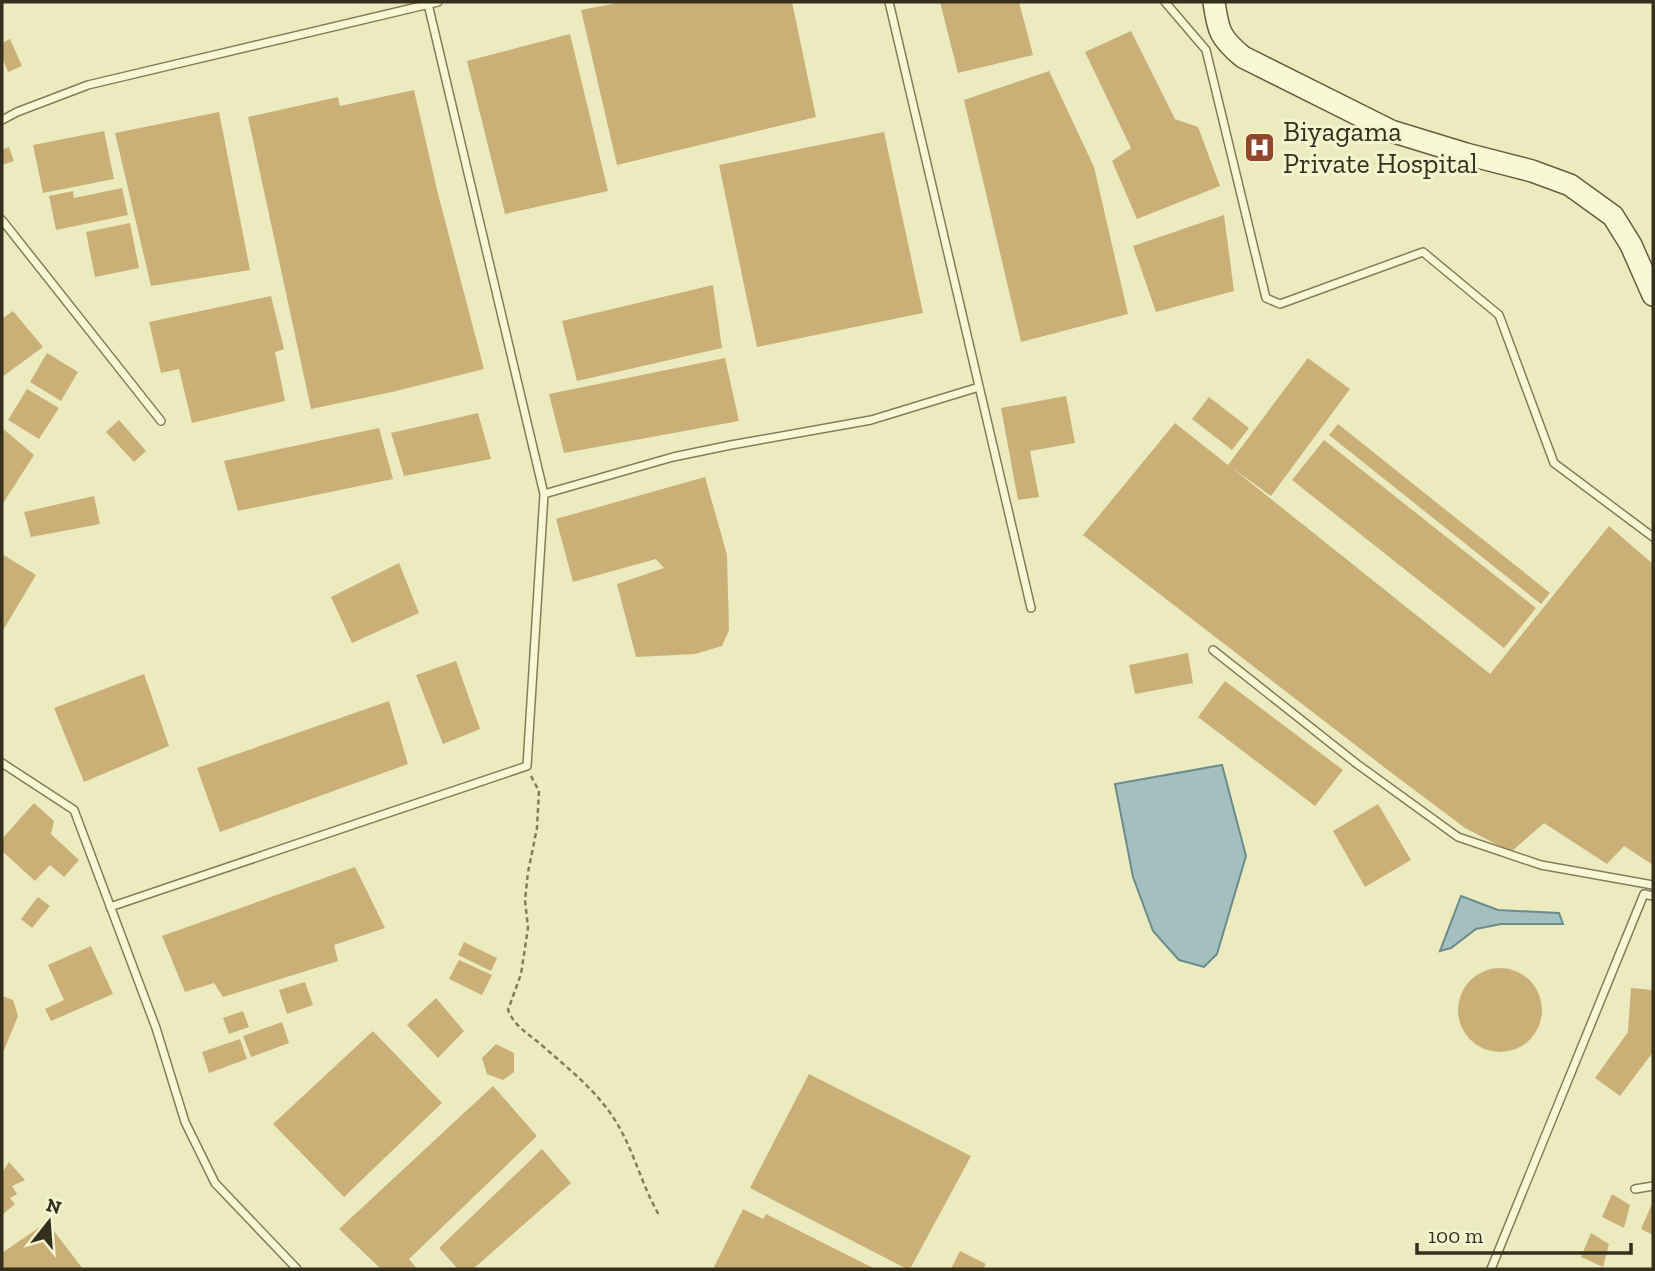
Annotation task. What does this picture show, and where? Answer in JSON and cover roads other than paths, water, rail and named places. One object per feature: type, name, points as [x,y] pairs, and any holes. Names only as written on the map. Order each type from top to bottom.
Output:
[{"type":"main road","points":[[1214,2],[1217,26],[1228,44],[1243,57],[1391,131],[1532,171],[1570,185],[1593,200],[1613,216],[1631,245],[1653,295]]},
{"type":"lane","points":[[2,120],[17,111],[88,85],[438,2]]},
{"type":"lane","points":[[889,2],[1031,608]]},
{"type":"lane","points":[[1165,2],[1206,50],[1266,298],[1280,303],[1423,253],[1499,315],[1555,463],[1653,537]]},
{"type":"lane","points":[[110,907],[527,766],[544,494],[428,4]]},
{"type":"lane","points":[[2,220],[161,421]]},
{"type":"lane","points":[[544,494],[673,457],[871,420],[979,387]]},
{"type":"lane","points":[[1213,650],[1357,764],[1458,836],[1541,865],[1653,885]]},
{"type":"lane","points":[[2,763],[74,810],[156,1028],[185,1122],[215,1183],[297,1269]]},
{"type":"lane","points":[[1492,1269],[1644,894],[1653,896]]},
{"type":"lane","points":[[1635,1189],[1653,1186]]},
{"type":"water","points":[[1222,765],[1246,856],[1217,954],[1204,967],[1179,960],[1153,931],[1133,877],[1115,784]]},
{"type":"water","points":[[1461,896],[1498,910],[1559,913],[1563,924],[1501,924],[1476,929],[1451,948],[1440,951]]},
{"type":"place","name":"Biyagama Private Hospital","points":[[1260,147]]}]
